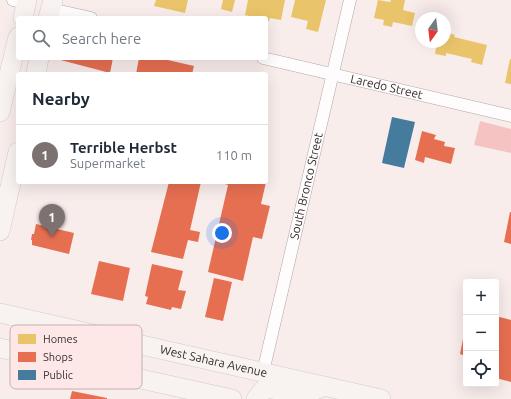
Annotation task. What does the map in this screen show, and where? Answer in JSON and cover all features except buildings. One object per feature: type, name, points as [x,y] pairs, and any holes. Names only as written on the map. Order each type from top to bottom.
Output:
[{"type":"main road","points":[[0,112],[16,45]]},
{"type":"main road","points":[[36,72],[39,60]]},
{"type":"main road","points":[[0,231],[16,161]]},
{"type":"main road","name":"West Sahara Avenue","points":[[0,313],[53,325]]},
{"type":"main road","name":"West Sahara Avenue","points":[[142,345],[381,399]]},
{"type":"main road","points":[[0,348],[10,350]]},
{"type":"main road","points":[[142,379],[232,399]]},
{"type":"main road","points":[[256,399],[264,389],[267,388],[302,394],[325,386]]},
{"type":"street","name":"South Bronco Street","points":[[263,372],[350,0]]},
{"type":"street","points":[[49,7],[83,16]]},
{"type":"street","name":"Laredo Street","points":[[268,59],[511,116]]},
{"type":"shaded area","points":[[480,121],[511,129],[511,153],[474,145]]},
{"type":"place","name":"Terrible Herbst","points":[[52,237]]}]
